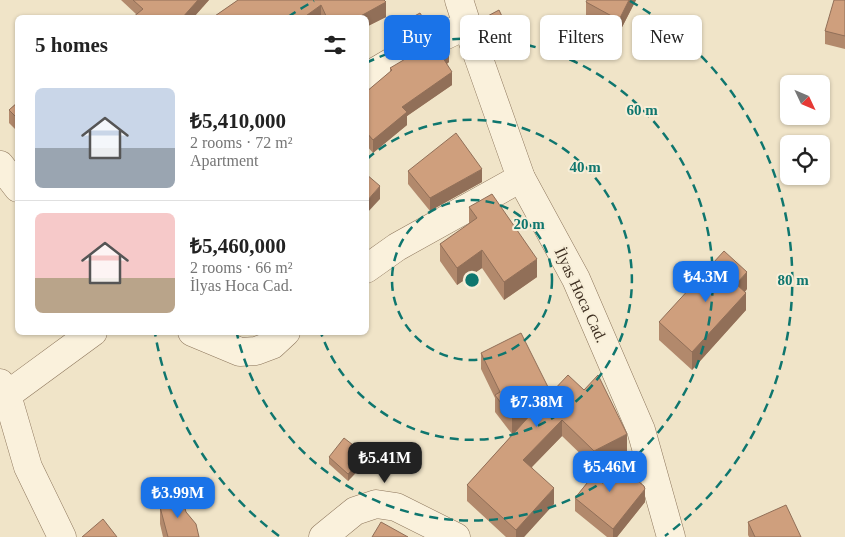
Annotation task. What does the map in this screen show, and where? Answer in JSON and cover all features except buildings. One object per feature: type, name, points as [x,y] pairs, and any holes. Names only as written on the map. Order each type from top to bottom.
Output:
[{"type":"street","points":[[369,75],[400,57],[463,13]]},
{"type":"street","name":"İlyas Hoca Cad.","points":[[463,13],[521,178],[576,279],[641,430],[671,537]]},
{"type":"street","points":[[0,164],[15,184]]},
{"type":"street","points":[[369,267],[397,247],[521,178]]},
{"type":"street","points":[[62,537],[28,468],[2,392],[88,335]]},
{"type":"street","points":[[199,335],[240,352],[256,351],[272,345],[283,335]]},
{"type":"street","points":[[323,537],[355,511],[376,504],[396,507],[456,537]]}]
